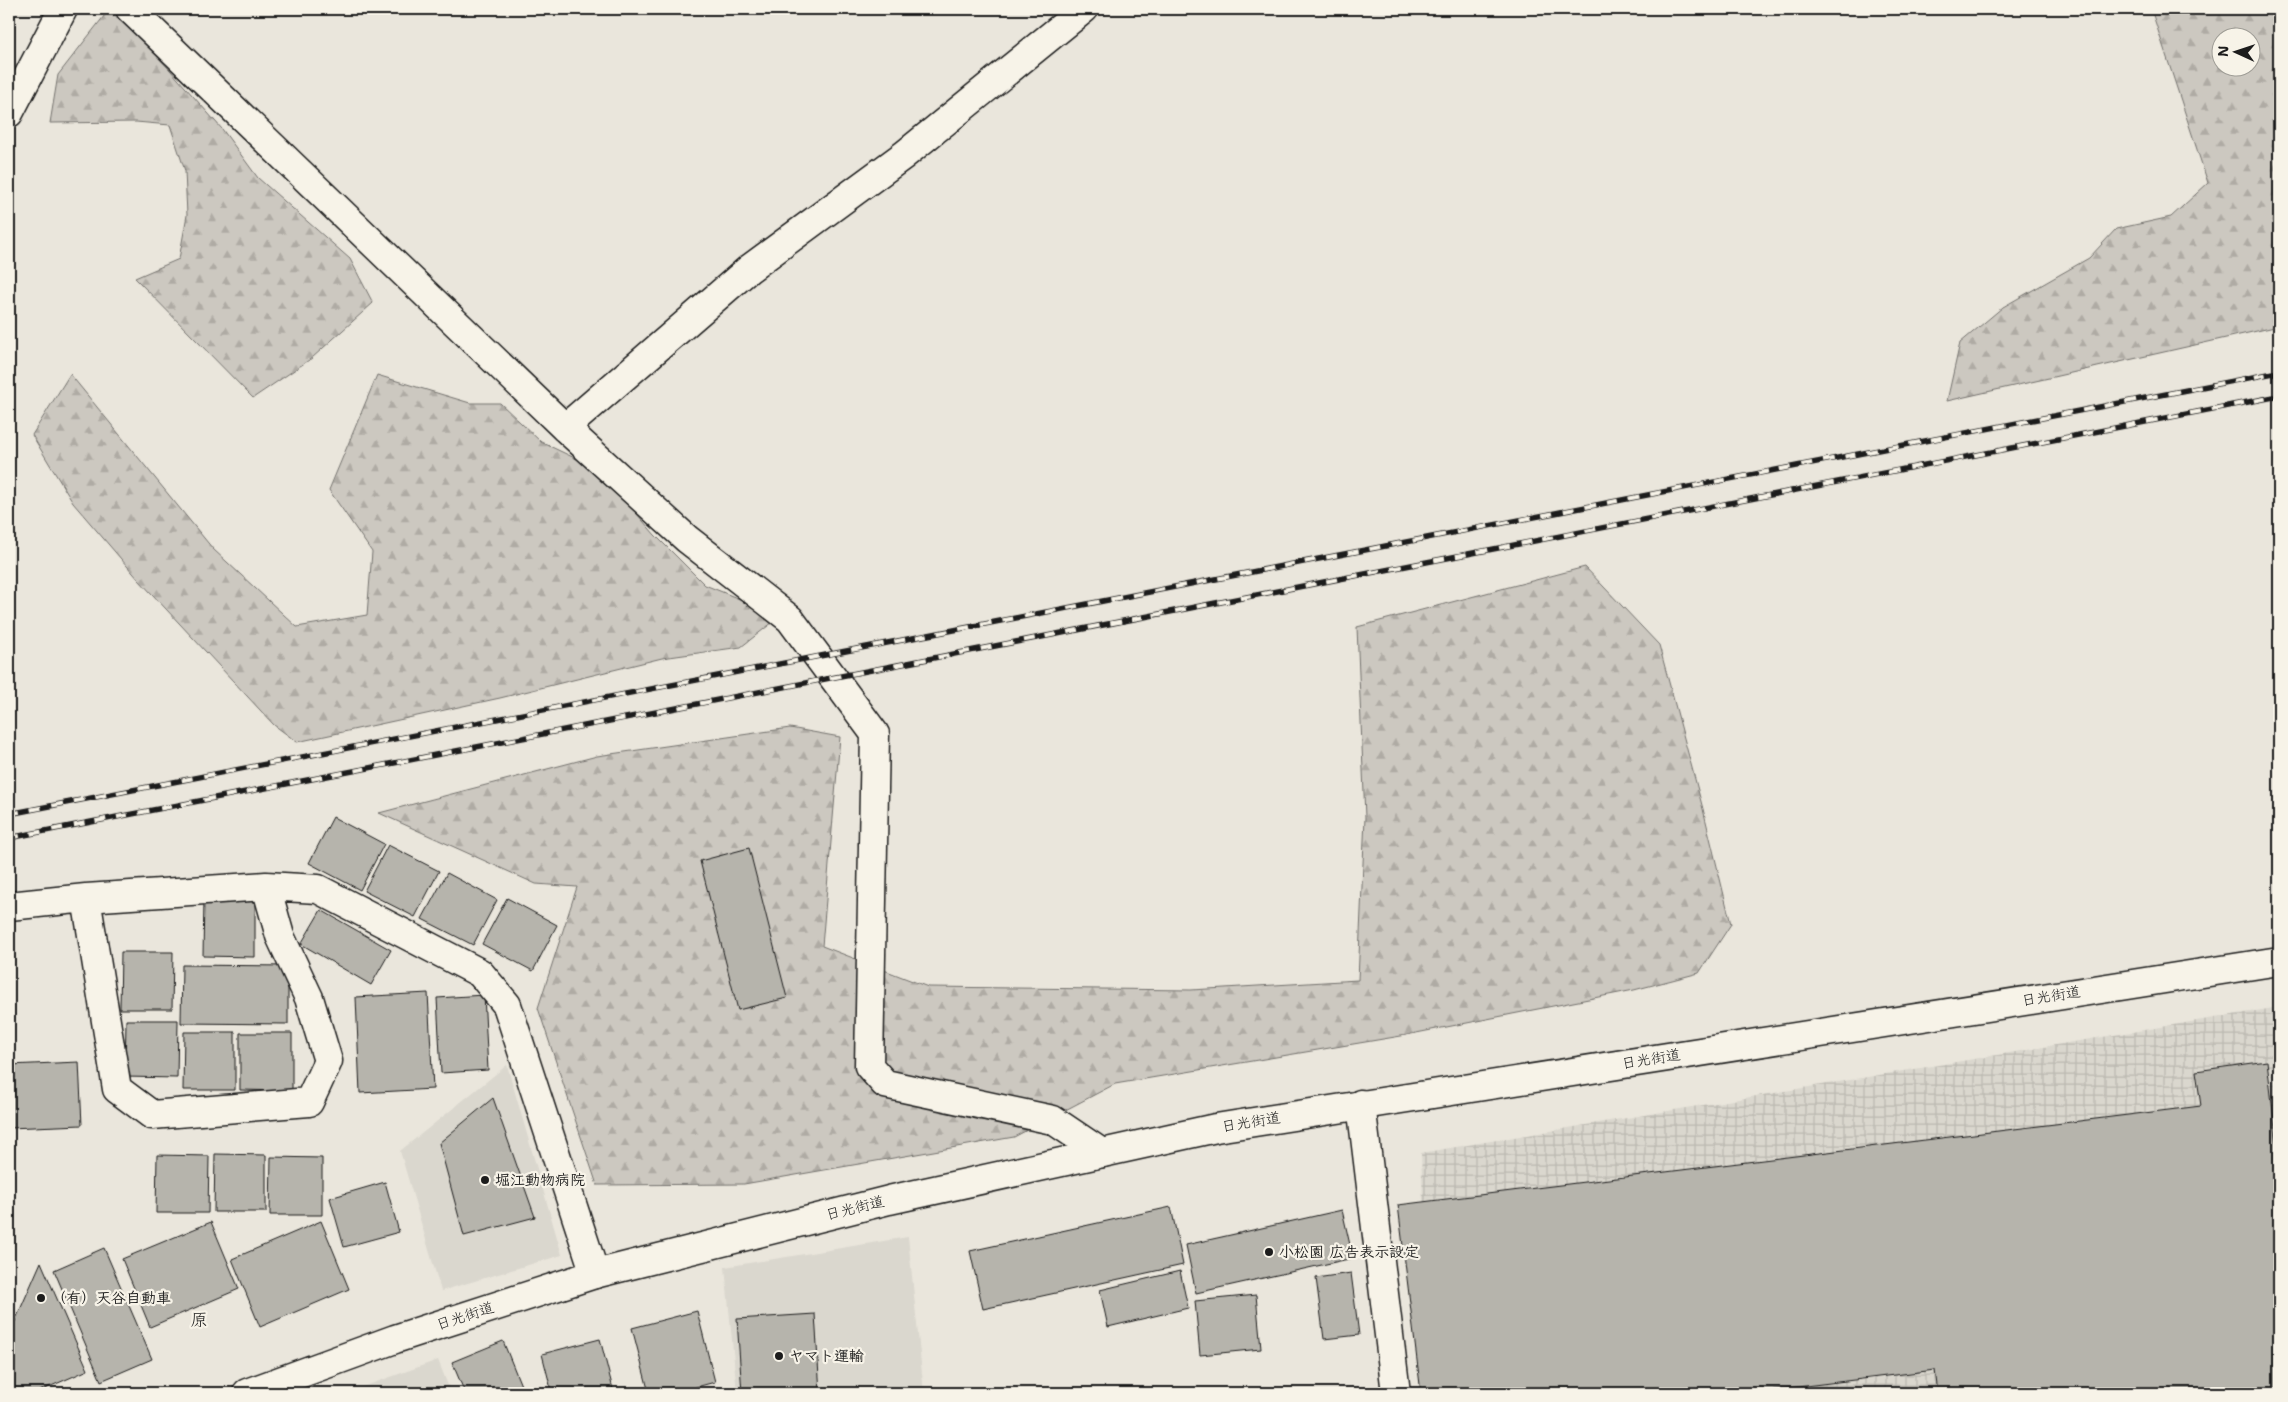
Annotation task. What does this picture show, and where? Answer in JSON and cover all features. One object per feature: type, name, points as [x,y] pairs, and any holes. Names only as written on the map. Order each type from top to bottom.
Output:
[{"type":"street","points":[[9,114],[63,9]]},
{"type":"street","points":[[130,9],[565,428],[687,539],[790,619],[875,734],[869,1066],[886,1084],[1053,1120],[1102,1153]]},
{"type":"street","points":[[565,428],[749,269],[904,154],[1084,9]]},
{"type":"street","points":[[86,898],[117,1089],[152,1115],[309,1102],[328,1061],[309,998],[280,936],[266,886]]},
{"type":"street","points":[[9,906],[86,898],[266,886],[318,889],[480,973],[507,1005],[595,1274]]},
{"type":"street","name":"日光街道","points":[[247,1393],[395,1339],[595,1274],[889,1200],[1216,1128],[2279,961]]},
{"type":"street","points":[[1361,1104],[1396,1393]]},
{"type":"shaded area","points":[[2279,1007],[2279,1393],[1431,1393],[1421,1153]]},
{"type":"shaded area","points":[[507,1065],[562,1255],[441,1291],[400,1151]]},
{"type":"shaded area","points":[[908,1237],[924,1393],[737,1393],[725,1267]]},
{"type":"shaded area","points":[[438,1360],[451,1393],[346,1393]]},
{"type":"green space","points":[[2151,9],[2279,9],[2279,326],[1947,401],[1960,343],[2003,307],[2089,258],[2116,229],[2171,217],[2208,183]]},
{"type":"green space","points":[[108,11],[134,32],[171,71],[222,129],[258,178],[350,259],[373,303],[312,358],[253,398],[135,278],[179,259],[187,215],[185,171],[170,125],[136,122],[50,123],[58,75]]},
{"type":"green space","points":[[70,374],[213,549],[297,627],[367,615],[372,552],[329,490],[377,375],[470,403],[500,403],[541,442],[581,461],[618,492],[655,535],[705,585],[742,600],[773,622],[741,647],[662,658],[500,698],[297,742],[274,725],[139,580],[73,503],[32,435]]},
{"type":"green space","points":[[1585,567],[1659,645],[1703,809],[1731,924],[1699,973],[1634,990],[1401,1036],[1115,1084],[1014,1137],[744,1184],[597,1185],[538,1008],[577,887],[536,884],[379,813],[597,756],[790,728],[840,737],[822,946],[928,987],[1191,990],[1358,980],[1365,817],[1357,627]]},
{"type":"building","points":[[333,817],[384,844],[360,890],[309,863]]},
{"type":"building","points":[[388,845],[439,871],[415,917],[364,891]]},
{"type":"building","points":[[749,848],[787,998],[738,1010],[700,861]]},
{"type":"building","points":[[447,873],[497,900],[473,945],[422,919]]},
{"type":"building","points":[[507,898],[557,925],[533,971],[482,944]]},
{"type":"building","points":[[204,899],[255,899],[255,957],[203,956]]},
{"type":"building","points":[[321,910],[391,950],[371,985],[301,944]]},
{"type":"building","points":[[121,952],[173,952],[172,1009],[120,1009]]},
{"type":"building","points":[[182,965],[288,966],[288,1024],[181,1023]]},
{"type":"building","points":[[428,993],[433,1089],[360,1093],[356,997]]},
{"type":"building","points":[[484,995],[488,1070],[441,1073],[437,998]]},
{"type":"building","points":[[126,1020],[178,1020],[177,1078],[125,1077]]},
{"type":"building","points":[[184,1032],[235,1032],[235,1090],[183,1090]]},
{"type":"building","points":[[240,1033],[292,1033],[292,1091],[240,1090]]},
{"type":"building","points":[[2267,1061],[2279,1163],[2279,1393],[1938,1393],[1935,1370],[1773,1390],[1774,1393],[1421,1393],[1398,1205],[2201,1106],[2196,1071]]},
{"type":"building","points":[[79,1062],[82,1125],[9,1128],[9,1065]]},
{"type":"building","name":"堀江動物病院","points":[[493,1098],[535,1217],[464,1236],[439,1143]]},
{"type":"building","points":[[215,1154],[266,1155],[266,1212],[214,1212]]},
{"type":"building","points":[[157,1155],[209,1156],[208,1213],[156,1213]]},
{"type":"building","points":[[271,1157],[322,1158],[322,1215],[270,1215]]},
{"type":"building","points":[[385,1182],[399,1232],[344,1247],[330,1198]]},
{"type":"building","points":[[1171,1207],[1183,1265],[983,1309],[970,1251]]},
{"type":"building","name":"小松園 広告表示設定","points":[[1342,1210],[1353,1258],[1196,1293],[1186,1245]]},
{"type":"building","points":[[321,1221],[349,1289],[260,1327],[232,1259]]},
{"type":"building","points":[[211,1222],[239,1289],[150,1327],[122,1259]]},
{"type":"building","points":[[104,1248],[152,1359],[101,1381],[54,1270]]},
{"type":"building","name":"（有）天谷自動車","points":[[41,1262],[88,1370],[35,1393],[16,1393],[9,1376],[9,1335]]},
{"type":"building","points":[[1180,1271],[1188,1308],[1108,1327],[1100,1290]]},
{"type":"building","points":[[1351,1273],[1359,1335],[1324,1339],[1316,1278]]},
{"type":"building","points":[[1256,1295],[1261,1349],[1200,1355],[1195,1301]]},
{"type":"building","points":[[697,1311],[715,1382],[674,1393],[649,1393],[632,1328]]},
{"type":"building","name":"ヤマト運輸","points":[[815,1314],[820,1393],[742,1393],[737,1319]]},
{"type":"building","points":[[600,1339],[614,1393],[552,1393],[542,1354]]},
{"type":"building","points":[[503,1341],[522,1388],[508,1393],[465,1393],[452,1362]]},
{"type":"railway","points":[[9,814],[2279,372]]},
{"type":"railway","points":[[9,838],[2279,396]]},
{"type":"place","name":"堀江動物病院","points":[[485,1180]]},
{"type":"place","name":"小松園 広告表示設定","points":[[1269,1252]]},
{"type":"place","name":"（有）天谷自動車","points":[[41,1298]]},
{"type":"place","name":"ヤマト運輸","points":[[779,1356]]},
{"type":"district","name":"原","points":[[199,1320]]}]
